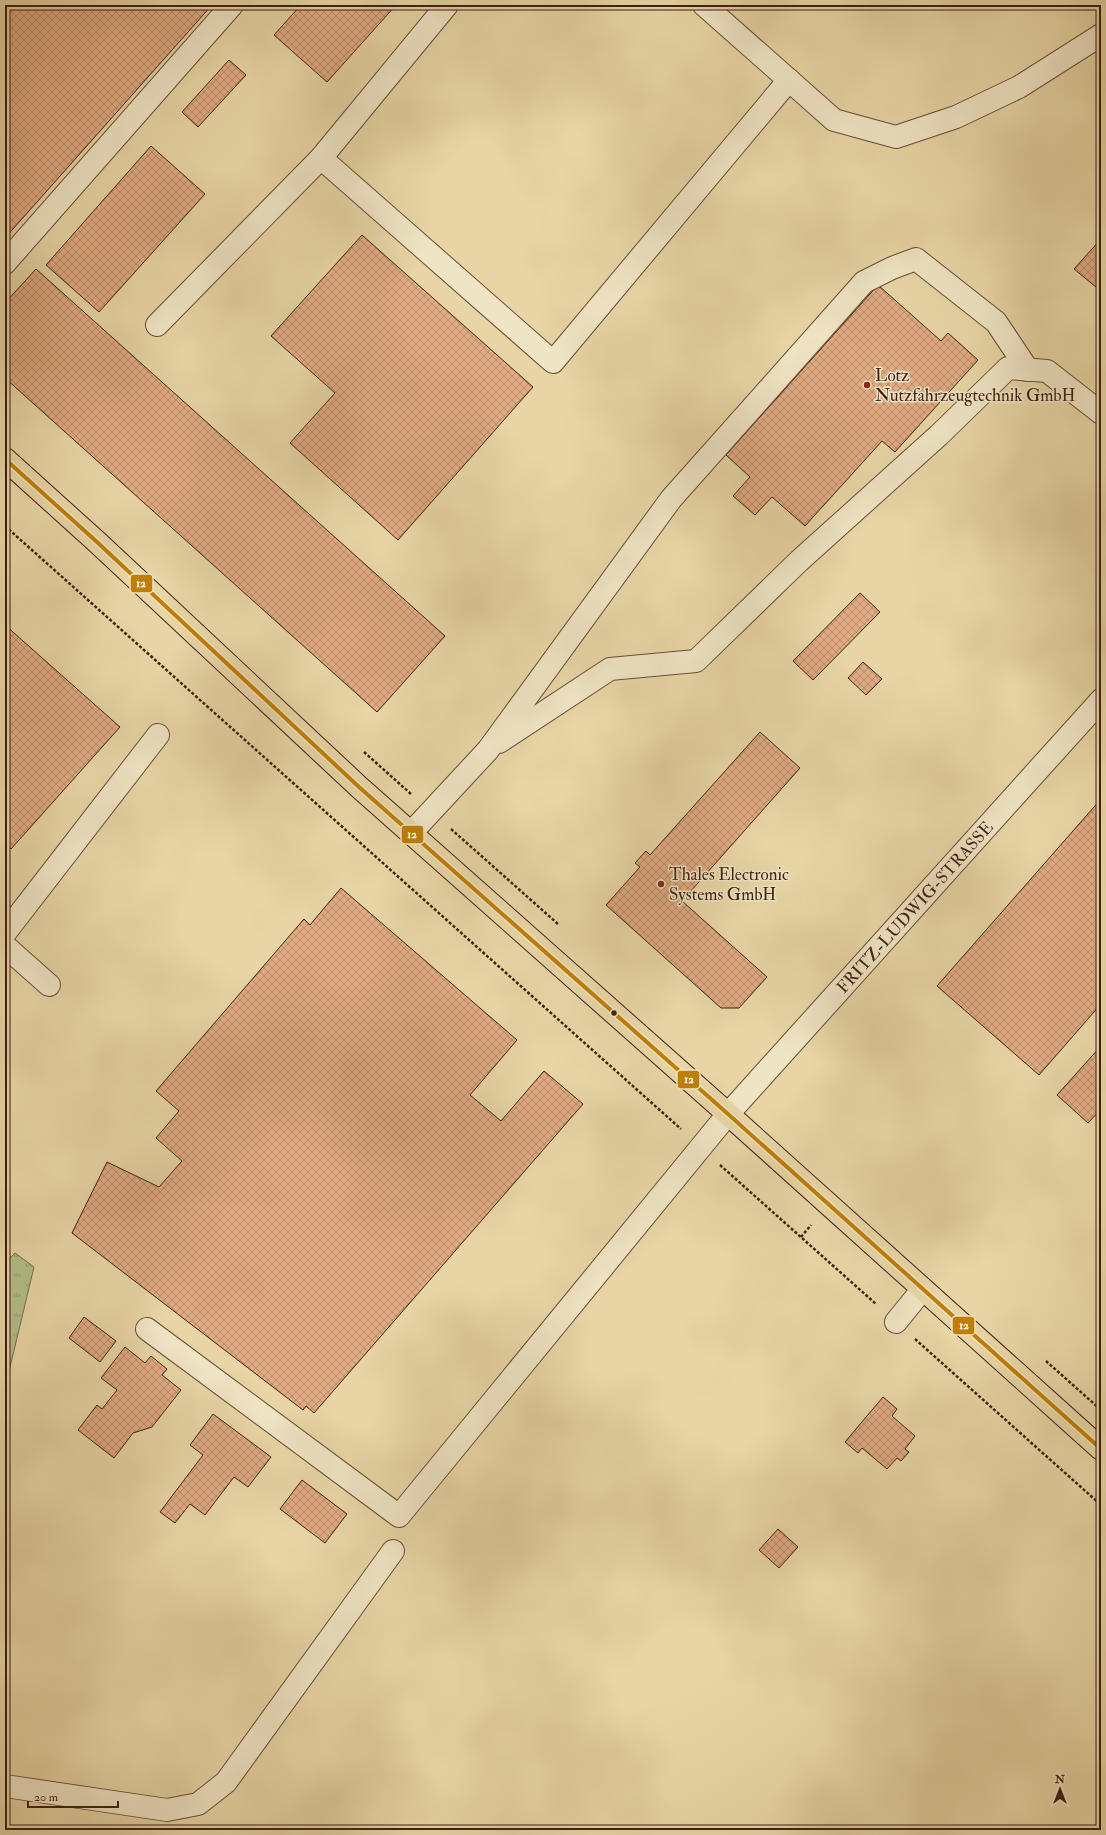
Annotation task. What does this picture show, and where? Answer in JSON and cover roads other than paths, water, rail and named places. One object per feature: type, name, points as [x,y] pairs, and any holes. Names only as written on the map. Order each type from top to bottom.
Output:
[{"type":"main road","points":[[5,459],[97,542],[359,787],[728,1114],[922,1290],[1101,1449]]},
{"type":"street","points":[[5,263],[232,5]]},
{"type":"street","points":[[156,325],[321,158],[448,5]]},
{"type":"street","points":[[704,5],[834,120],[896,137],[956,116],[1019,87],[1101,35]]},
{"type":"street","points":[[321,158],[553,362],[789,80]]},
{"type":"street","points":[[411,832],[488,750],[671,499],[864,282],[892,268],[916,259],[996,322],[1028,370]]},
{"type":"street","points":[[488,750],[610,669],[696,661],[799,561],[940,435],[1008,368],[1047,371],[1101,413]]},
{"type":"street","name":"FRITZ-LUDWIG-STRASSE","points":[[147,1329],[399,1516],[728,1114],[1101,700]]},
{"type":"street","points":[[5,933],[158,735]]},
{"type":"street","points":[[5,946],[49,985]]},
{"type":"street","points":[[896,1322],[922,1290]]},
{"type":"street","points":[[5,1786],[167,1810],[198,1804],[226,1782],[393,1551]]},
{"type":"place","name":"Lotz Nutzfahrzeugtechnik GmbH","points":[[867,385]]},
{"type":"place","name":"Thales Electronic Systems GmbH","points":[[661,884]]}]
